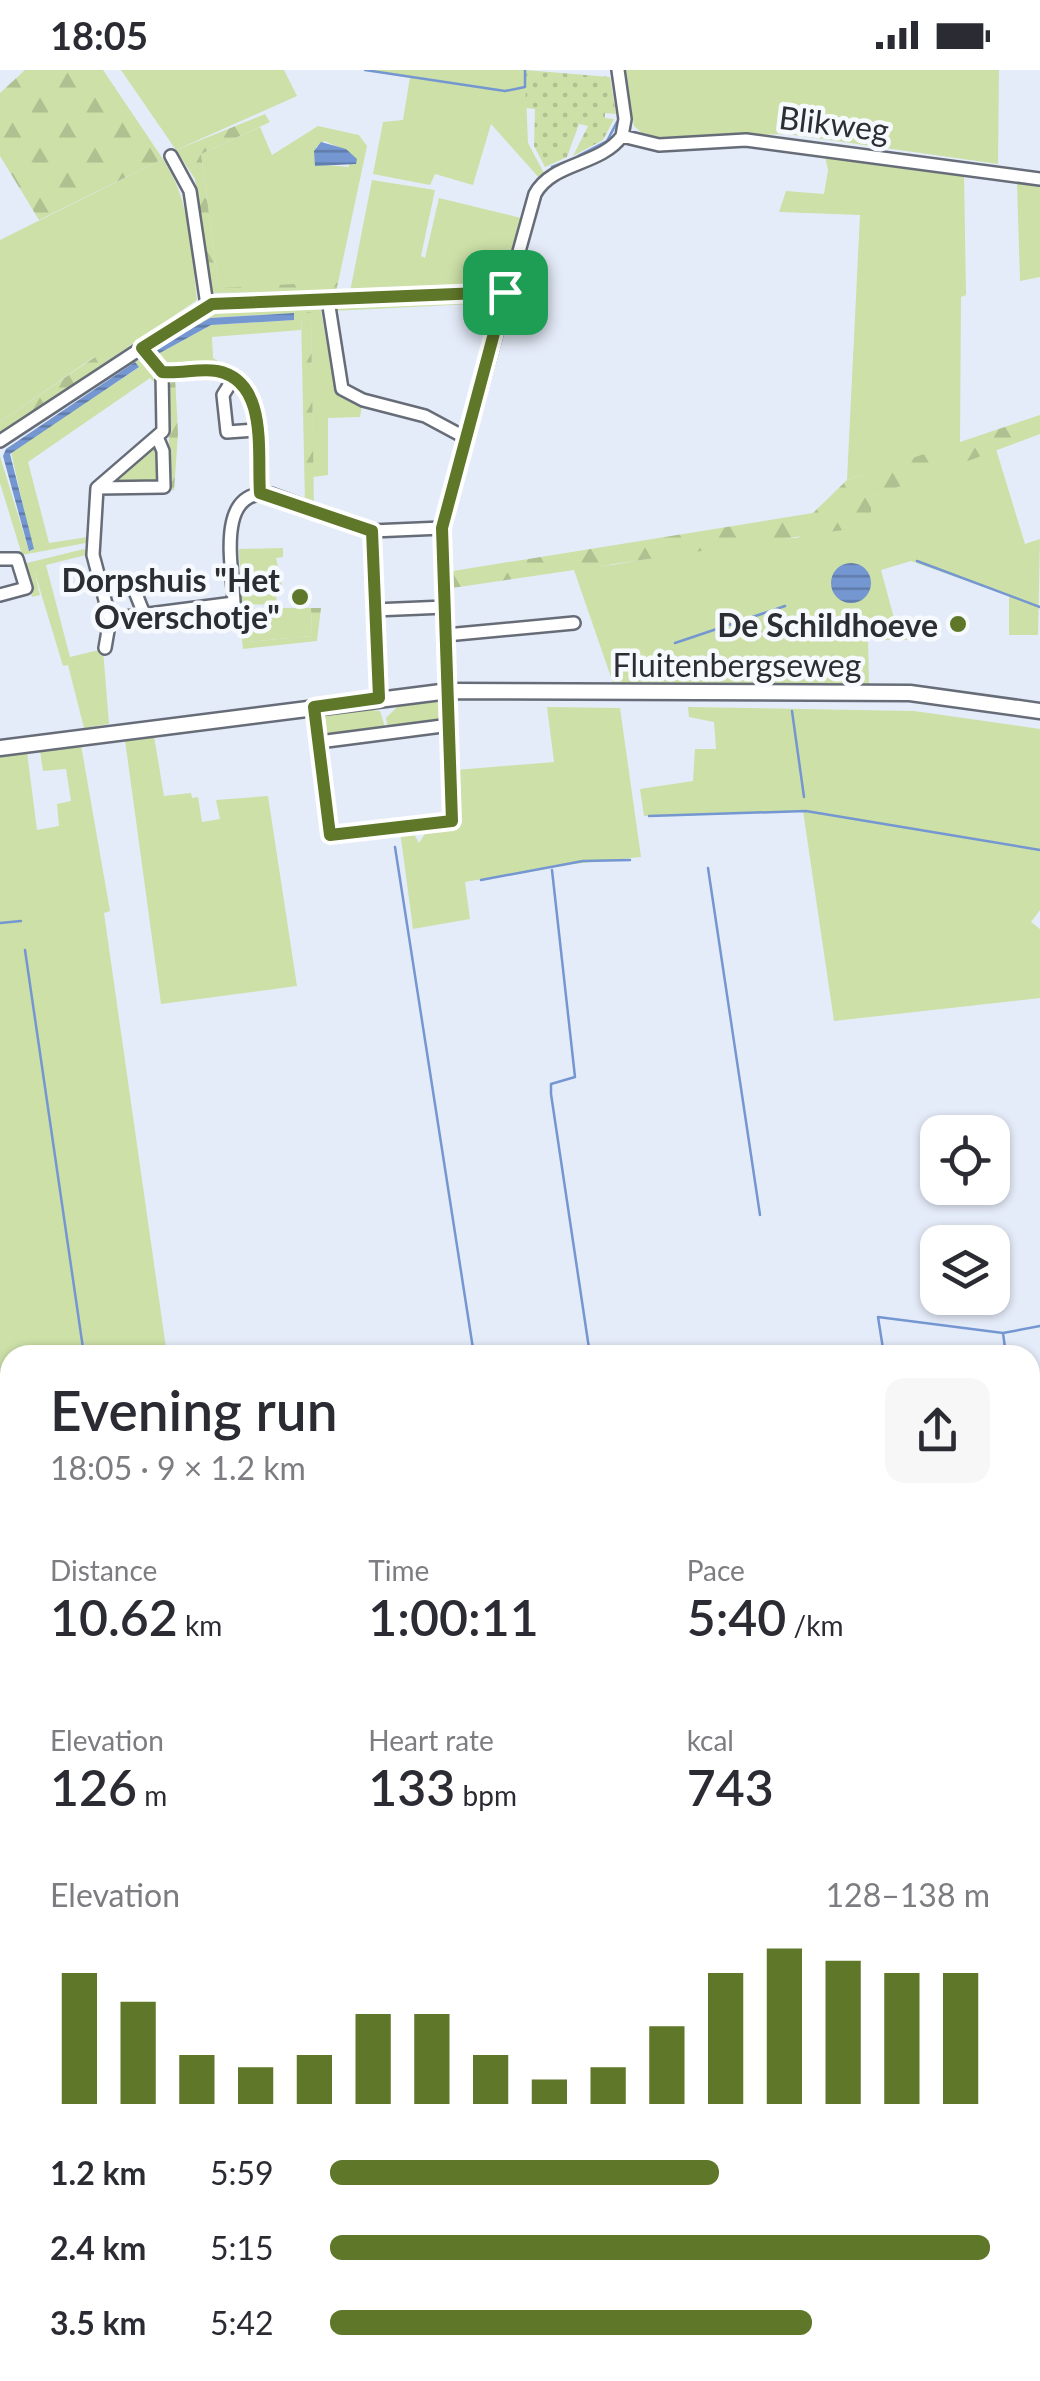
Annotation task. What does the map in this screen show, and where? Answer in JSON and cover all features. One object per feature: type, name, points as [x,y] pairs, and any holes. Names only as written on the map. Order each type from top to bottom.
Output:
[{"type":"street","points":[[314,707],[330,835],[452,821],[442,528],[505,292],[539,186],[604,152],[622,136],[624,119],[618,70]]},
{"type":"street","name":"Blikweg","points":[[622,136],[659,146],[746,140],[1040,179]]},
{"type":"street","points":[[171,156],[190,192],[206,305]]},
{"type":"street","points":[[0,441],[206,305],[505,292]]},
{"type":"street","points":[[328,300],[342,389],[362,400],[426,416],[466,438]]},
{"type":"street","points":[[105,648],[110,618],[93,555],[96,488],[158,439],[162,431],[162,372],[142,348]]},
{"type":"street","points":[[162,372],[214,371],[233,379],[253,398],[260,493]]},
{"type":"street","points":[[233,379],[223,395],[227,432],[256,430]]},
{"type":"street","points":[[96,488],[164,487],[164,450],[158,439]]},
{"type":"street","points":[[110,618],[234,603],[231,520],[244,500],[260,493],[372,531],[442,528]]},
{"type":"street","points":[[372,531],[379,698]]},
{"type":"street","points":[[0,559],[17,559],[26,588],[0,595]]},
{"type":"street","points":[[102,586],[132,584],[144,614]]},
{"type":"street","points":[[374,610],[445,607]]},
{"type":"street","points":[[446,635],[574,624]]},
{"type":"street","name":"Fluitenbergseweg","points":[[0,748],[449,691],[910,693],[1040,711]]},
{"type":"street","points":[[318,742],[450,726]]},
{"type":"green space","points":[[25,70],[103,70],[163,159],[39,220],[0,156],[0,93]]},
{"type":"green space","points":[[121,70],[284,70],[297,96],[176,150]]},
{"type":"green space","points":[[365,70],[525,70],[528,143],[545,175],[540,179],[491,124],[473,185],[435,174],[430,185],[373,174],[383,122],[403,120],[410,77]]},
{"type":"green space","points":[[525,70],[610,77],[616,114],[605,113],[605,118],[614,119],[603,140],[573,156],[588,126],[579,124],[567,157],[545,167],[534,146],[535,109],[526,108]]},
{"type":"green space","points":[[623,70],[999,70],[998,164],[787,134],[648,138],[634,126]]},
{"type":"green space","points":[[265,114],[270,122],[201,154],[219,288],[332,282],[338,283],[336,291],[211,293],[195,179],[176,150]]},
{"type":"green space","points":[[318,126],[359,135],[367,146],[338,283],[219,289],[201,154],[260,127],[272,155]],"holes":[[[325,141],[350,153],[349,167],[315,164],[316,147]]]},
{"type":"green space","points":[[825,156],[964,174],[966,295],[961,297],[960,443],[847,480],[860,215],[779,212],[786,191],[824,194],[828,170]]},
{"type":"green space","points":[[163,159],[184,209],[197,300],[100,366],[94,357],[0,422],[0,240]]},
{"type":"green space","points":[[372,180],[435,190],[421,256],[425,258],[439,198],[521,218],[501,283],[350,292]]},
{"type":"green space","points":[[1017,182],[1040,186],[1040,277],[1020,281]]},
{"type":"green space","points":[[498,297],[492,303],[333,311],[336,305]]},
{"type":"green space","points":[[320,306],[334,381],[339,390],[362,405],[360,417],[328,418],[328,475],[313,477],[311,313],[301,313],[301,330],[212,337],[213,358],[227,367],[225,371],[166,369],[150,349],[207,309]],"holes":[[[294,313],[293,320],[211,325],[158,354],[210,318]]]},
{"type":"green space","points":[[301,312],[311,312],[314,509],[305,505]]},
{"type":"green space","points":[[95,357],[100,366],[0,434],[0,422]]},
{"type":"green space","points":[[142,358],[158,386],[150,378],[28,462],[49,543],[94,536],[91,542],[22,555],[0,483],[0,456],[29,551],[33,550],[11,452],[138,368],[135,362]]},
{"type":"green space","points":[[175,376],[178,434],[174,491],[168,486],[170,377]]},
{"type":"green space","points":[[1040,415],[1040,434],[871,497],[871,519],[856,528],[452,588],[453,571],[813,513],[847,480]]},
{"type":"green space","points":[[157,445],[160,483],[110,488],[108,479]]},
{"type":"green space","points":[[996,449],[1025,544],[1040,539],[1038,635],[1009,635],[1009,596],[911,561],[881,570],[894,618],[913,640],[868,640],[869,686],[614,686],[573,567],[612,565],[761,539],[797,538],[871,497]]},
{"type":"green space","points":[[283,548],[283,557],[276,558],[282,585],[277,586],[276,605],[241,604],[239,549]]},
{"type":"green space","points":[[84,549],[90,554],[46,565],[70,657],[103,649],[109,724],[84,728],[68,665],[63,666],[34,570],[40,595],[32,597],[23,564]]},
{"type":"green space","points":[[238,605],[246,608],[247,642],[312,636],[311,608],[321,608],[317,641],[243,649]]},
{"type":"green space","points":[[246,608],[311,608],[312,636],[247,642]]},
{"type":"green space","points":[[443,697],[447,720],[388,730],[386,718],[405,699]]},
{"type":"green space","points":[[365,704],[365,709],[380,711],[386,730],[322,735],[321,712]]},
{"type":"green space","points":[[547,707],[620,708],[641,857],[554,866],[465,882],[470,919],[413,929],[400,831],[412,830],[419,843],[428,829],[458,826],[456,770],[554,762]]},
{"type":"green space","points":[[688,707],[914,711],[1040,729],[1040,910],[1031,922],[1040,929],[1040,998],[834,1021],[803,811],[644,816],[640,789],[693,781],[695,749],[716,749],[714,722],[689,717]]},
{"type":"green space","points":[[154,736],[164,796],[191,793],[192,798],[198,797],[202,822],[220,819],[216,800],[268,796],[297,986],[161,1004],[125,740]]},
{"type":"green space","points":[[81,745],[110,911],[104,913],[166,1345],[0,1345],[0,756],[27,752],[37,830],[59,826],[57,804],[71,801],[66,769],[43,771],[40,751]]},
{"type":"water","points":[[321,142],[346,149],[357,159],[356,164],[315,166],[314,151]]},
{"type":"water","points":[[294,313],[294,320],[211,325],[158,354],[153,351],[210,318]]},
{"type":"water","points":[[135,362],[139,367],[10,454],[34,549],[29,551],[3,456],[6,449]]},
{"type":"water","points":[[851,563],[865,569],[871,583],[865,597],[851,603],[837,597],[831,583],[837,569]]},
{"type":"waterway","points":[[365,70],[505,91],[525,87],[525,70]]},
{"type":"waterway","points":[[578,156],[607,141],[617,122]]},
{"type":"waterway","points":[[552,167],[565,162]]},
{"type":"waterway","points":[[917,561],[1040,607]]},
{"type":"waterway","points":[[675,643],[785,606]]},
{"type":"waterway","points":[[792,711],[804,797]]},
{"type":"waterway","points":[[649,816],[806,811],[1040,850]]},
{"type":"waterway","points":[[395,847],[472,1345]]},
{"type":"waterway","points":[[481,880],[583,861],[630,860]]},
{"type":"waterway","points":[[708,868],[760,1215]]},
{"type":"waterway","points":[[552,870],[575,1077],[551,1084],[551,1094],[589,1345]]},
{"type":"waterway","points":[[0,923],[21,921]]},
{"type":"waterway","points":[[25,950],[83,1345]]},
{"type":"waterway","points":[[882,1345],[878,1317],[1003,1333],[1040,1326]]},
{"type":"waterway","points":[[1003,1333],[1005,1345]]},
{"type":"place","name":"Dorpshuis \"Het Overschotje\"","points":[[300,597]]},
{"type":"place","name":"De Schildhoeve","points":[[958,624]]},
{"type":"route","points":[[505,292],[442,528],[452,821],[330,835],[314,707],[379,698],[372,531],[260,493],[254,404],[248,390],[220,372],[162,372],[151,364],[142,348],[212,304],[505,292]]}]
